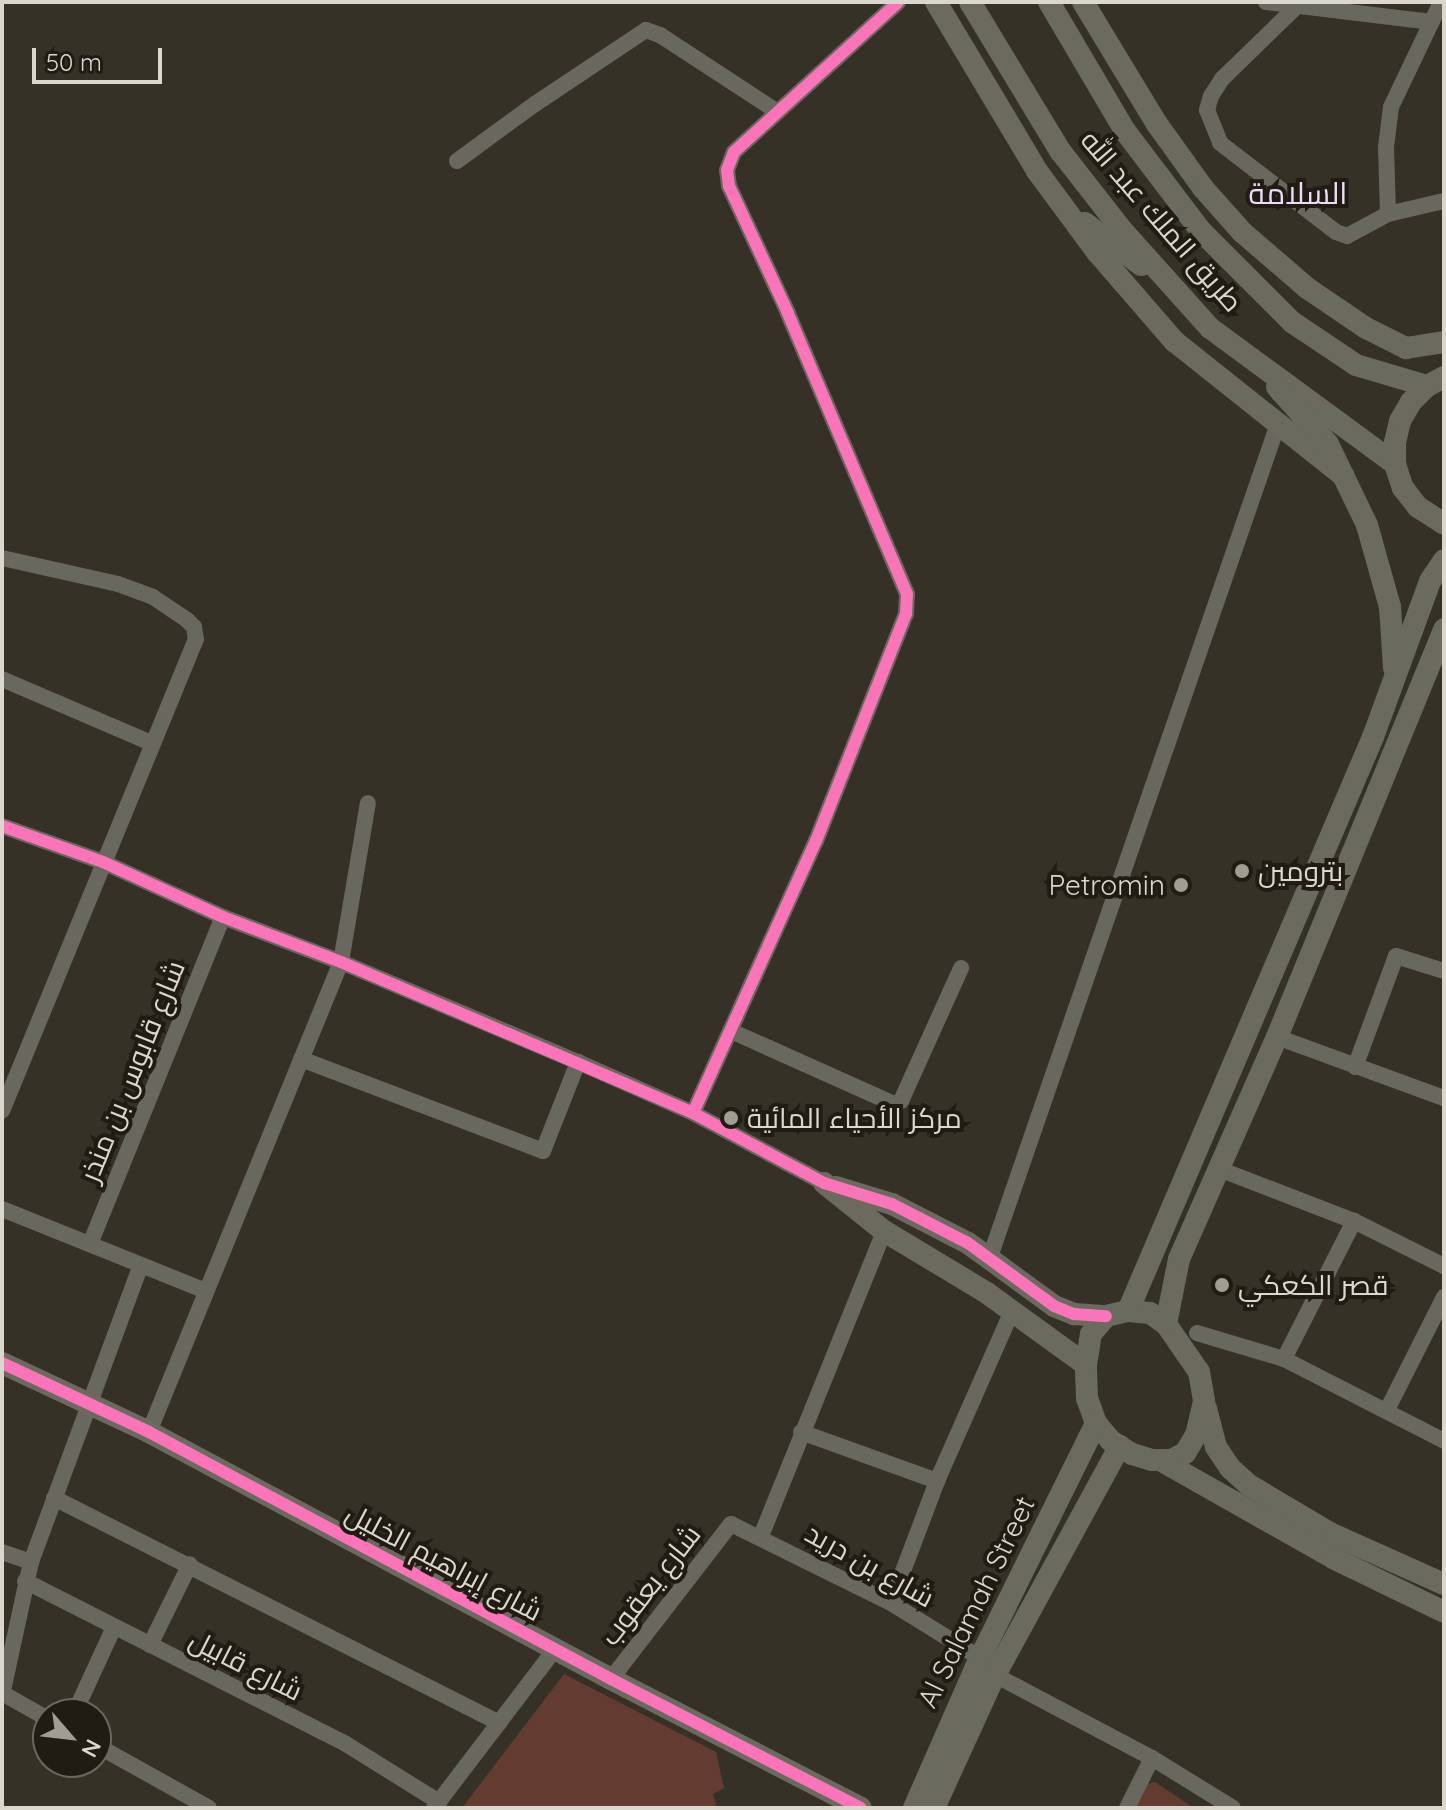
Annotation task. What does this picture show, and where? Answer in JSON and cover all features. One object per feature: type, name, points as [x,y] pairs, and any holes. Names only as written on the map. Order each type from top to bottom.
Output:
[{"type":"street","points":[[693,1113],[816,841],[906,614],[907,594],[788,313],[729,186],[727,170],[734,152],[898,2]]},
{"type":"street","points":[[936,2],[1037,171],[1097,252],[1174,341],[1344,476]]},
{"type":"street","name":"طريق الملك عبد الله","points":[[970,2],[1061,152],[1122,230],[1210,328],[1395,464]]},
{"type":"street","name":"طريق الملك عبد الله","points":[[1049,2],[1125,131],[1201,231],[1292,322],[1356,365],[1435,381]]},
{"type":"street","points":[[1083,2],[1174,146],[1242,232],[1307,288],[1366,328],[1406,348],[1444,342]]},
{"type":"street","points":[[1266,2],[1432,22]]},
{"type":"street","points":[[1388,214],[1386,147],[1391,107],[1441,2]]},
{"type":"street","points":[[1296,7],[1222,79],[1207,110],[1220,143],[1336,232],[1347,236],[1388,214],[1444,201]]},
{"type":"street","points":[[457,161],[646,30],[660,35],[776,111]]},
{"type":"street","points":[[1174,146],[1201,231]]},
{"type":"street","points":[[1065,208],[1182,297]]},
{"type":"street","points":[[1252,359],[1328,444],[1367,525],[1390,607],[1395,677]]},
{"type":"street","points":[[1435,381],[1400,421],[1395,442],[1395,464],[1403,488],[1418,507],[1444,524]]},
{"type":"street","points":[[990,1257],[1278,424]]},
{"type":"street","points":[[2,558],[118,584],[153,597],[194,627],[196,639],[2,1111]]},
{"type":"street","points":[[1444,560],[1430,581],[1357,776],[1163,1228],[1117,1314],[1091,1334],[1086,1365],[1087,1398],[1096,1423],[1120,1446],[1132,1454],[1160,1460],[1333,1558],[1444,1612]]},
{"type":"street","points":[[1166,1324],[1179,1259],[1277,1037],[1444,629]]},
{"type":"street","points":[[2,679],[151,743]]},
{"type":"street","points":[[149,1432],[341,962],[368,803]]},
{"type":"street","points":[[2,826],[103,862],[223,917],[341,962],[693,1113],[824,1183],[884,1231],[987,1293],[1086,1365]]},
{"type":"street","name":"شارع قابوس بن منذر","points":[[90,1244],[223,917]]},
{"type":"street","points":[[1355,1067],[1396,956],[1444,971]]},
{"type":"street","points":[[731,1031],[894,1104],[901,1101],[961,968]]},
{"type":"street","points":[[1277,1037],[1444,1098]]},
{"type":"street","points":[[301,1059],[543,1151],[578,1062]]},
{"type":"street","points":[[1219,1169],[1354,1221],[1444,1266]]},
{"type":"street","points":[[824,1183],[892,1204],[990,1257],[1054,1306],[1074,1314],[1150,1313],[1166,1324],[1199,1372],[1216,1447],[1230,1468],[1249,1485],[1332,1534],[1444,1584]]},
{"type":"street","points":[[2,1209],[206,1291]]},
{"type":"street","points":[[1284,1359],[1354,1221]]},
{"type":"street","points":[[1163,1228],[1189,1238]]},
{"type":"street","points":[[761,1536],[884,1231]]},
{"type":"street","points":[[32,1710],[2,1694],[25,1581],[141,1265]]},
{"type":"street","points":[[1387,1410],[1444,1297]]},
{"type":"street","points":[[891,1603],[937,1481],[1011,1313]]},
{"type":"street","points":[[1197,1333],[1284,1359],[1444,1441]]},
{"type":"street","name":"شارع إبراهيم الخليل","points":[[2,1363],[149,1432],[611,1679],[861,1808]]},
{"type":"street","points":[[1160,1460],[1185,1453],[1196,1435],[1204,1401]]},
{"type":"street","name":"Al Salamah Street","points":[[914,1808],[980,1658],[1096,1423]]},
{"type":"street","points":[[801,1432],[937,1481]]},
{"type":"street","name":"Al Salamah Street","points":[[942,1805],[995,1675],[1120,1446]]},
{"type":"street","points":[[54,1498],[190,1564],[499,1723]]},
{"type":"street","name":"شارع بن دريد","points":[[731,1524],[761,1536],[891,1603],[980,1658]]},
{"type":"street","name":"شارع يعقوب","points":[[611,1679],[731,1524]]},
{"type":"street","points":[[2,1552],[31,1562]]},
{"type":"street","points":[[150,1645],[190,1564]]},
{"type":"street","name":"شارع قابيل","points":[[25,1581],[346,1744],[437,1805]]},
{"type":"street","points":[[81,1698],[114,1627]]},
{"type":"street","points":[[437,1805],[555,1649]]},
{"type":"street","points":[[995,1675],[1152,1758],[1233,1808]]},
{"type":"street","points":[[112,1754],[209,1808]]},
{"type":"street","points":[[1127,1808],[1152,1758]]},
{"type":"shaded area","points":[[564,1674],[716,1752],[724,1788],[713,1794],[717,1808],[462,1808]]},
{"type":"shaded area","points":[[1155,1782],[1194,1808],[1131,1808],[1142,1785]]},
{"type":"cycle path","points":[[693,1113],[816,841],[906,614],[907,594],[788,313],[729,186],[727,170],[734,152],[898,2]]},
{"type":"cycle path","points":[[2,826],[103,862],[223,917],[341,962],[693,1113],[824,1183],[892,1204],[968,1243],[1054,1306],[1074,1314],[1106,1316]]},
{"type":"cycle path","points":[[2,1363],[149,1432],[611,1679],[861,1808]]},
{"type":"place","name":"بترومين","points":[[1242,871]]},
{"type":"place","name":"Petromin","points":[[1181,885]]},
{"type":"place","name":"مركز الأحياء المائية","points":[[731,1118]]},
{"type":"place","name":"قصر الكعكي","points":[[1222,1285]]},
{"type":"district","name":"السلامة","points":[[1298,193]]}]
